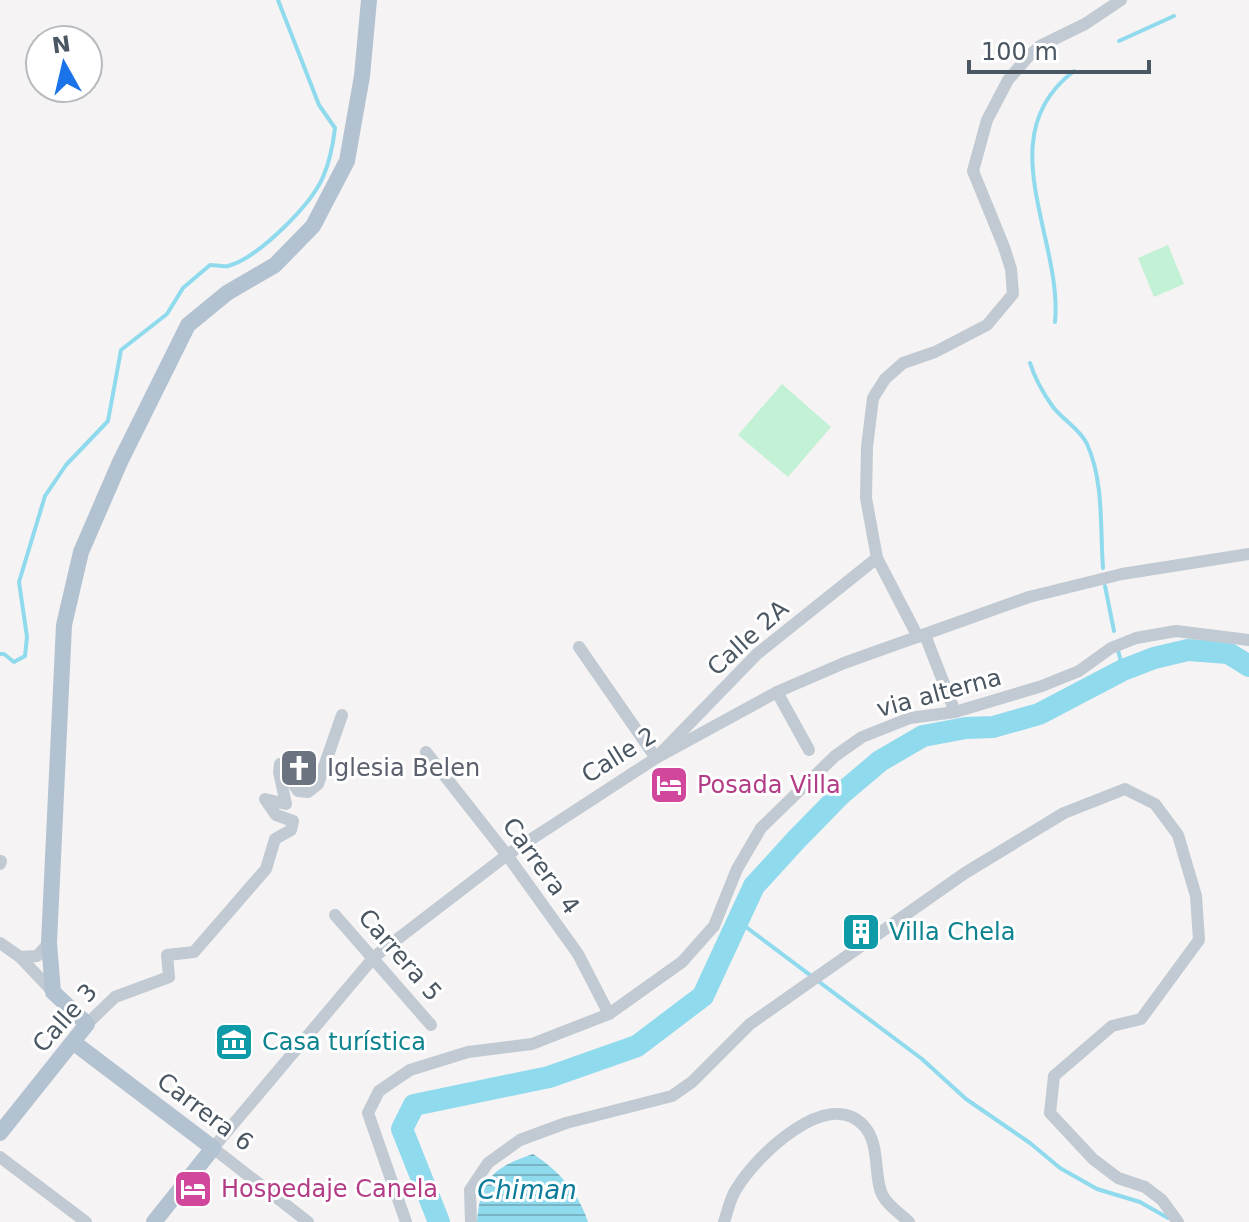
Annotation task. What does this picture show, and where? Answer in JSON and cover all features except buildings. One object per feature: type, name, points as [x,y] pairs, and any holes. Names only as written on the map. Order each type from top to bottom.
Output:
[{"type":"main road","points":[[87,1024],[53,992],[49,943],[64,625],[81,552],[120,462],[188,325],[227,293],[275,265],[313,226],[327,200],[347,161],[362,76],[369,0]]},
{"type":"main road","name":"Calle 3","points":[[0,1133],[87,1024]]},
{"type":"main road","name":"Carrera 6","points":[[73,1042],[213,1148]]},
{"type":"main road","name":"Calle 2","points":[[154,1222],[213,1148]]},
{"type":"street","points":[[955,712],[922,636],[877,558],[866,498],[867,447],[873,398],[885,379],[903,363],[935,352],[987,325],[1013,294],[1011,269],[1004,247],[973,171],[987,120],[1008,80],[1040,46],[1085,24],[1121,0]]},
{"type":"street","name":"Calle 2","points":[[213,1148],[374,957],[507,855],[656,758],[777,692],[844,663],[1029,597],[1122,574],[1249,554]]},
{"type":"street","name":"Calle 2A","points":[[656,758],[757,654],[877,558]]},
{"type":"street","name":"via alterna","points":[[406,1222],[368,1113],[379,1091],[410,1070],[468,1052],[532,1044],[609,1014],[682,962],[714,926],[737,869],[761,828],[835,756],[862,737],[910,718],[955,712],[1042,686],[1079,671],[1111,648],[1136,638],[1176,631],[1249,640]]},
{"type":"street","points":[[579,647],[656,758]]},
{"type":"street","points":[[777,692],[809,750]]},
{"type":"street","name":"Calle 3","points":[[87,1024],[115,997],[169,977],[167,955],[194,952],[266,869],[275,839],[291,830],[293,821],[276,815],[265,799],[286,804],[280,764],[298,791],[308,792],[318,784],[342,715]]},
{"type":"street","name":"Carrera 4","points":[[426,752],[507,855],[578,954],[609,1014]]},
{"type":"street","points":[[471,1222],[470,1190],[488,1163],[520,1140],[566,1123],[672,1096],[692,1082],[750,1024],[965,873],[1064,813],[1125,789],[1155,804],[1178,835],[1196,896],[1199,940],[1141,1019],[1112,1026],[1054,1076],[1050,1113],[1093,1159],[1118,1178],[1145,1187],[1162,1200],[1178,1222]]},
{"type":"street","name":"Carrera 5","points":[[335,915],[431,1025]]},
{"type":"street","points":[[0,943],[20,957],[53,992]]},
{"type":"street","points":[[20,957],[37,956],[49,943]]},
{"type":"street","points":[[724,1222],[736,1188],[763,1156],[790,1131],[833,1114],[854,1116],[867,1128],[882,1196],[909,1222]]},
{"type":"street","name":"Carrera 6","points":[[213,1148],[308,1222]]},
{"type":"street","points":[[0,1157],[86,1222]]},
{"type":"green space","points":[[1168,245],[1184,284],[1154,297],[1138,258]]},
{"type":"green space","points":[[782,384],[831,427],[788,477],[738,435]]},
{"type":"water","name":"Chiman","points":[[533,1154],[566,1183],[579,1201],[588,1222],[477,1222],[481,1195],[491,1177],[508,1164]]},
{"type":"waterway","points":[[0,654],[14,662],[25,656],[27,637],[19,582],[45,496],[66,465],[108,421],[121,350],[167,314],[183,288],[210,265],[228,266],[268,242],[296,215],[323,177],[335,128],[319,105],[278,0]]},
{"type":"waterway","points":[[1119,41],[1174,16]]},
{"type":"waterway","points":[[1055,322],[1055,290],[1035,189],[1032,157],[1036,126],[1049,97],[1074,71]]},
{"type":"waterway","points":[[1030,363],[1049,402],[1084,439],[1092,458],[1099,489],[1103,568]]},
{"type":"waterway","points":[[1105,586],[1114,631]]},
{"type":"waterway","points":[[1118,650],[1123,670]]},
{"type":"waterway","points":[[439,1222],[402,1129],[414,1105],[549,1077],[637,1046],[703,996],[754,886],[841,794],[880,761],[923,736],[966,728],[993,727],[1039,714],[1123,670],[1154,658],[1188,650],[1228,653],[1249,666]]},
{"type":"waterway","points":[[738,921],[922,1059],[966,1099],[1030,1143],[1060,1168],[1097,1189],[1140,1202],[1168,1218]]},
{"type":"place","name":"Iglesia Belen","points":[[299,768]]},
{"type":"place","name":"Posada Villa","points":[[669,785]]},
{"type":"place","name":"Villa Chela","points":[[861,932]]},
{"type":"place","name":"Casa turística","points":[[234,1042]]},
{"type":"place","name":"Hospedaje Canela","points":[[193,1189]]}]
